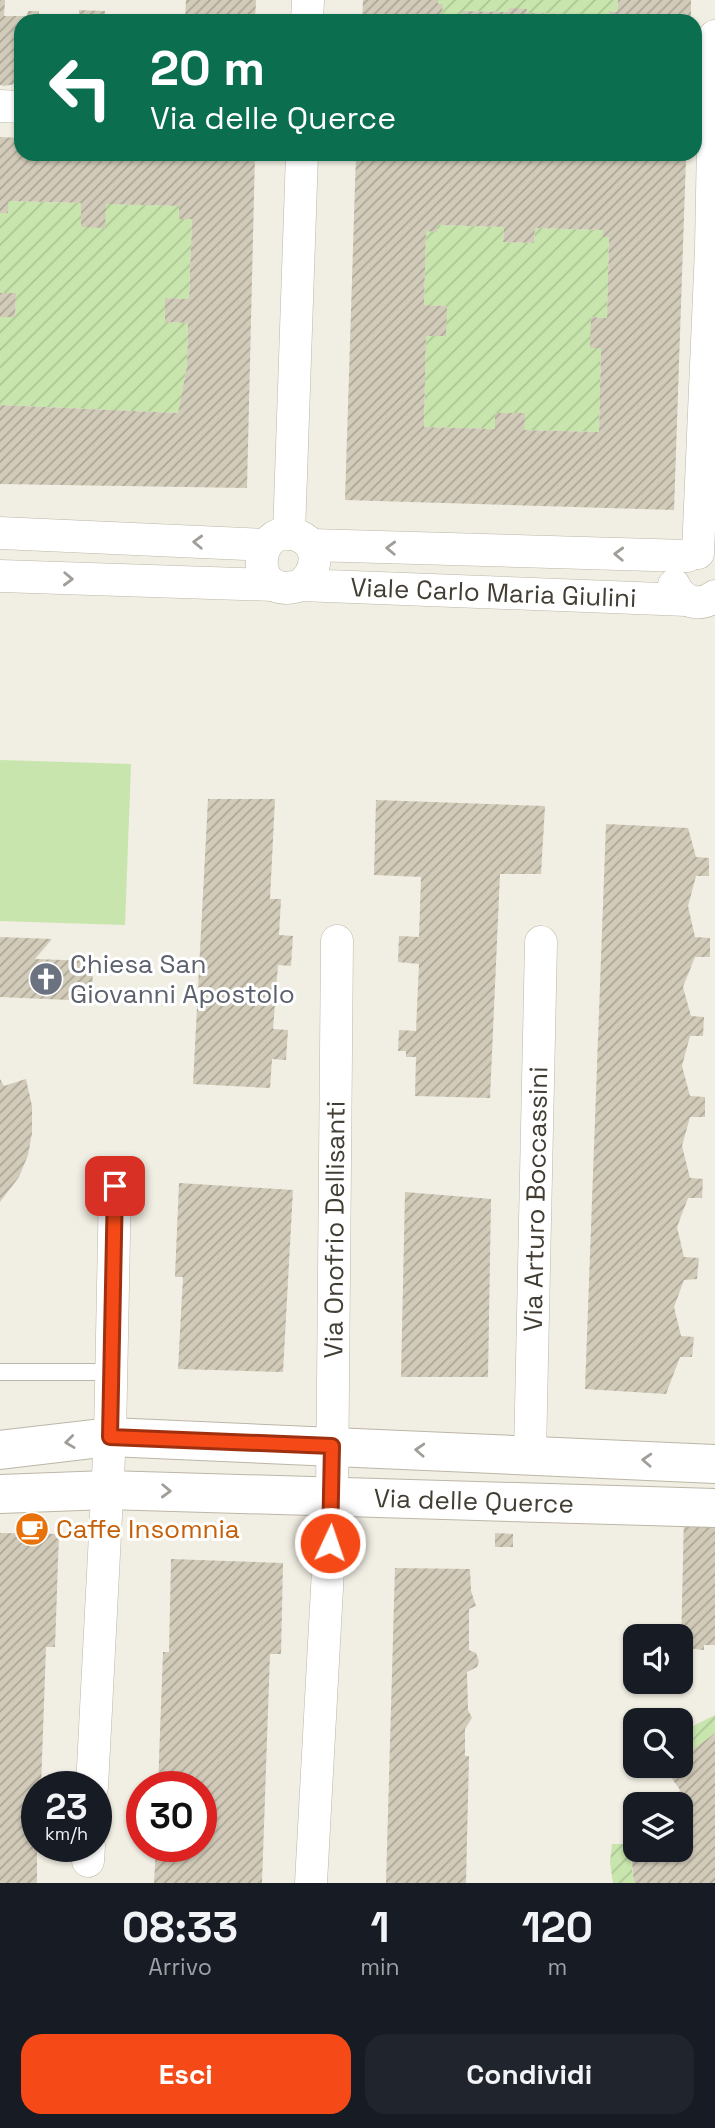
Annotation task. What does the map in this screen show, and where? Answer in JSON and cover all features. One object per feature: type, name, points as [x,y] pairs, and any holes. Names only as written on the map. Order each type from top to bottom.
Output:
[{"type":"street","points":[[707,599],[680,596],[673,582],[676,567],[700,556],[710,248],[708,122],[715,36]]},
{"type":"street","points":[[289,541],[302,161]]},
{"type":"street","name":"Viale Carlo Maria Giulini","points":[[0,533],[700,556]]},
{"type":"street","points":[[289,541],[315,553],[314,571],[288,585],[267,579],[261,561],[289,541]]},
{"type":"street","name":"Viale Carlo Maria Giulini","points":[[0,576],[707,599]]},
{"type":"street","name":"Via Onofrio Dellisanti","points":[[332,1506],[337,941]]},
{"type":"street","name":"Via Arturo Boccassini","points":[[530,1455],[541,942]]},
{"type":"street","points":[[93,1771],[110,1437],[115,1186]]},
{"type":"street","name":"Via delle Querce","points":[[0,1450],[110,1437],[715,1464]]},
{"type":"street","name":"Via delle Querce","points":[[0,1494],[107,1490],[332,1506],[715,1507]]},
{"type":"street","points":[[311,1883],[332,1506]]},
{"type":"lane","points":[[0,1372],[111,1372]]},
{"type":"green space","points":[[438,0],[618,0],[617,12],[609,11],[609,14],[527,13],[509,8],[508,12],[463,11],[462,14],[442,14],[443,5],[438,4]]},
{"type":"green space","points":[[8,201],[179,206],[179,218],[192,219],[189,299],[165,298],[165,322],[188,323],[187,366],[178,413],[0,405],[0,317],[15,317],[16,294],[0,293],[0,213]]},
{"type":"green space","points":[[437,225],[504,227],[503,242],[534,243],[535,228],[603,230],[603,237],[609,237],[607,318],[591,317],[591,348],[601,348],[599,432],[524,430],[524,413],[495,413],[495,429],[424,427],[426,336],[447,306],[424,305],[426,231],[437,231]]},
{"type":"green space","points":[[0,760],[131,764],[125,925],[0,921]]},
{"type":"green space","points":[[715,1715],[715,1738],[693,1750],[693,1726]]},
{"type":"green space","points":[[612,1844],[623,1844],[623,1862],[631,1862],[634,1883],[613,1883],[610,1862]]},
{"type":"building","points":[[0,0],[5,0],[4,16],[14,16],[14,84],[0,85]]},
{"type":"building","points":[[186,0],[256,0],[255,14],[185,14]]},
{"type":"building","points":[[363,0],[438,0],[438,4],[443,4],[442,14],[362,14]]},
{"type":"building","points":[[618,0],[691,0],[691,14],[609,14],[609,11],[617,12]]},
{"type":"building","points":[[509,8],[527,9],[527,13],[568,14],[462,14],[462,11],[508,12]]},
{"type":"building","points":[[79,10],[105,11],[105,14],[79,14]]},
{"type":"building","points":[[28,11],[39,11],[39,14],[27,14]]},
{"type":"building","points":[[0,137],[14,138],[14,161],[255,161],[247,488],[0,484],[0,405],[178,413],[187,366],[188,323],[165,322],[165,298],[189,299],[192,219],[179,219],[179,206],[106,204],[105,228],[81,227],[81,203],[8,201],[8,213],[0,213]]},
{"type":"building","points":[[356,161],[686,161],[674,510],[345,500]],"holes":[[[437,225],[504,227],[503,242],[534,243],[535,228],[603,230],[603,237],[609,237],[607,318],[591,317],[590,348],[601,348],[599,432],[524,430],[525,413],[495,413],[495,429],[424,427],[426,336],[446,336],[447,306],[424,305],[426,231],[437,232]]]},
{"type":"building","points":[[0,293],[16,293],[15,317],[0,317]]},
{"type":"building","points":[[208,799],[275,799],[270,899],[281,899],[279,935],[293,936],[291,966],[278,965],[273,1029],[288,1030],[286,1060],[272,1059],[270,1088],[193,1084]]},
{"type":"building","points":[[376,800],[545,806],[541,874],[500,874],[490,1098],[415,1096],[416,1057],[406,1057],[406,1051],[398,1051],[399,1030],[416,1031],[419,964],[398,962],[399,936],[419,937],[421,877],[374,875]]},
{"type":"building","points":[[606,824],[688,828],[696,857],[709,858],[709,876],[696,876],[688,906],[695,937],[710,938],[710,957],[695,957],[683,987],[691,1016],[704,1017],[703,1036],[690,1036],[682,1066],[690,1096],[705,1097],[705,1117],[690,1117],[682,1146],[690,1178],[703,1179],[702,1198],[688,1198],[677,1227],[684,1257],[699,1258],[697,1279],[684,1280],[674,1307],[681,1336],[694,1337],[692,1357],[680,1357],[666,1394],[585,1389]]},
{"type":"building","name":"Chiesa San Giovanni Apostolo","points":[[0,937],[52,939],[35,959],[93,961],[92,1001],[0,997]]},
{"type":"building","points":[[0,1079],[4,1086],[26,1079],[32,1106],[32,1133],[28,1155],[19,1177],[0,1202]]},
{"type":"building","points":[[179,1183],[293,1190],[283,1372],[178,1369],[183,1277],[175,1277]]},
{"type":"building","points":[[405,1192],[491,1199],[488,1377],[401,1377]]},
{"type":"building","points":[[684,1514],[715,1515],[715,1645],[704,1645],[704,1650],[693,1649],[693,1624],[682,1624]]},
{"type":"building","points":[[0,1533],[59,1534],[55,1647],[46,1647],[42,1771],[21,1771],[21,1862],[37,1862],[37,1883],[0,1883]]},
{"type":"building","points":[[495,1533],[513,1534],[513,1547],[495,1547]]},
{"type":"building","points":[[171,1559],[283,1563],[281,1654],[270,1654],[262,1883],[154,1883],[155,1862],[217,1862],[217,1771],[159,1771],[163,1652],[169,1652]]},
{"type":"building","points":[[395,1568],[470,1569],[471,1591],[476,1606],[469,1609],[469,1650],[476,1653],[479,1661],[477,1667],[467,1672],[468,1710],[472,1718],[465,1729],[465,1756],[469,1756],[466,1883],[386,1883]]},
{"type":"building","points":[[715,1733],[715,1883],[634,1883],[632,1862],[693,1862],[693,1792],[679,1792],[672,1778],[693,1778],[693,1750]]},
{"type":"place","name":"Chiesa San Giovanni Apostolo","points":[[46,979]]},
{"type":"place","name":"Caffe Insomnia","points":[[32,1529]]},
{"type":"route","points":[[115,1186],[110,1437],[332,1446],[330,1543]]}]
